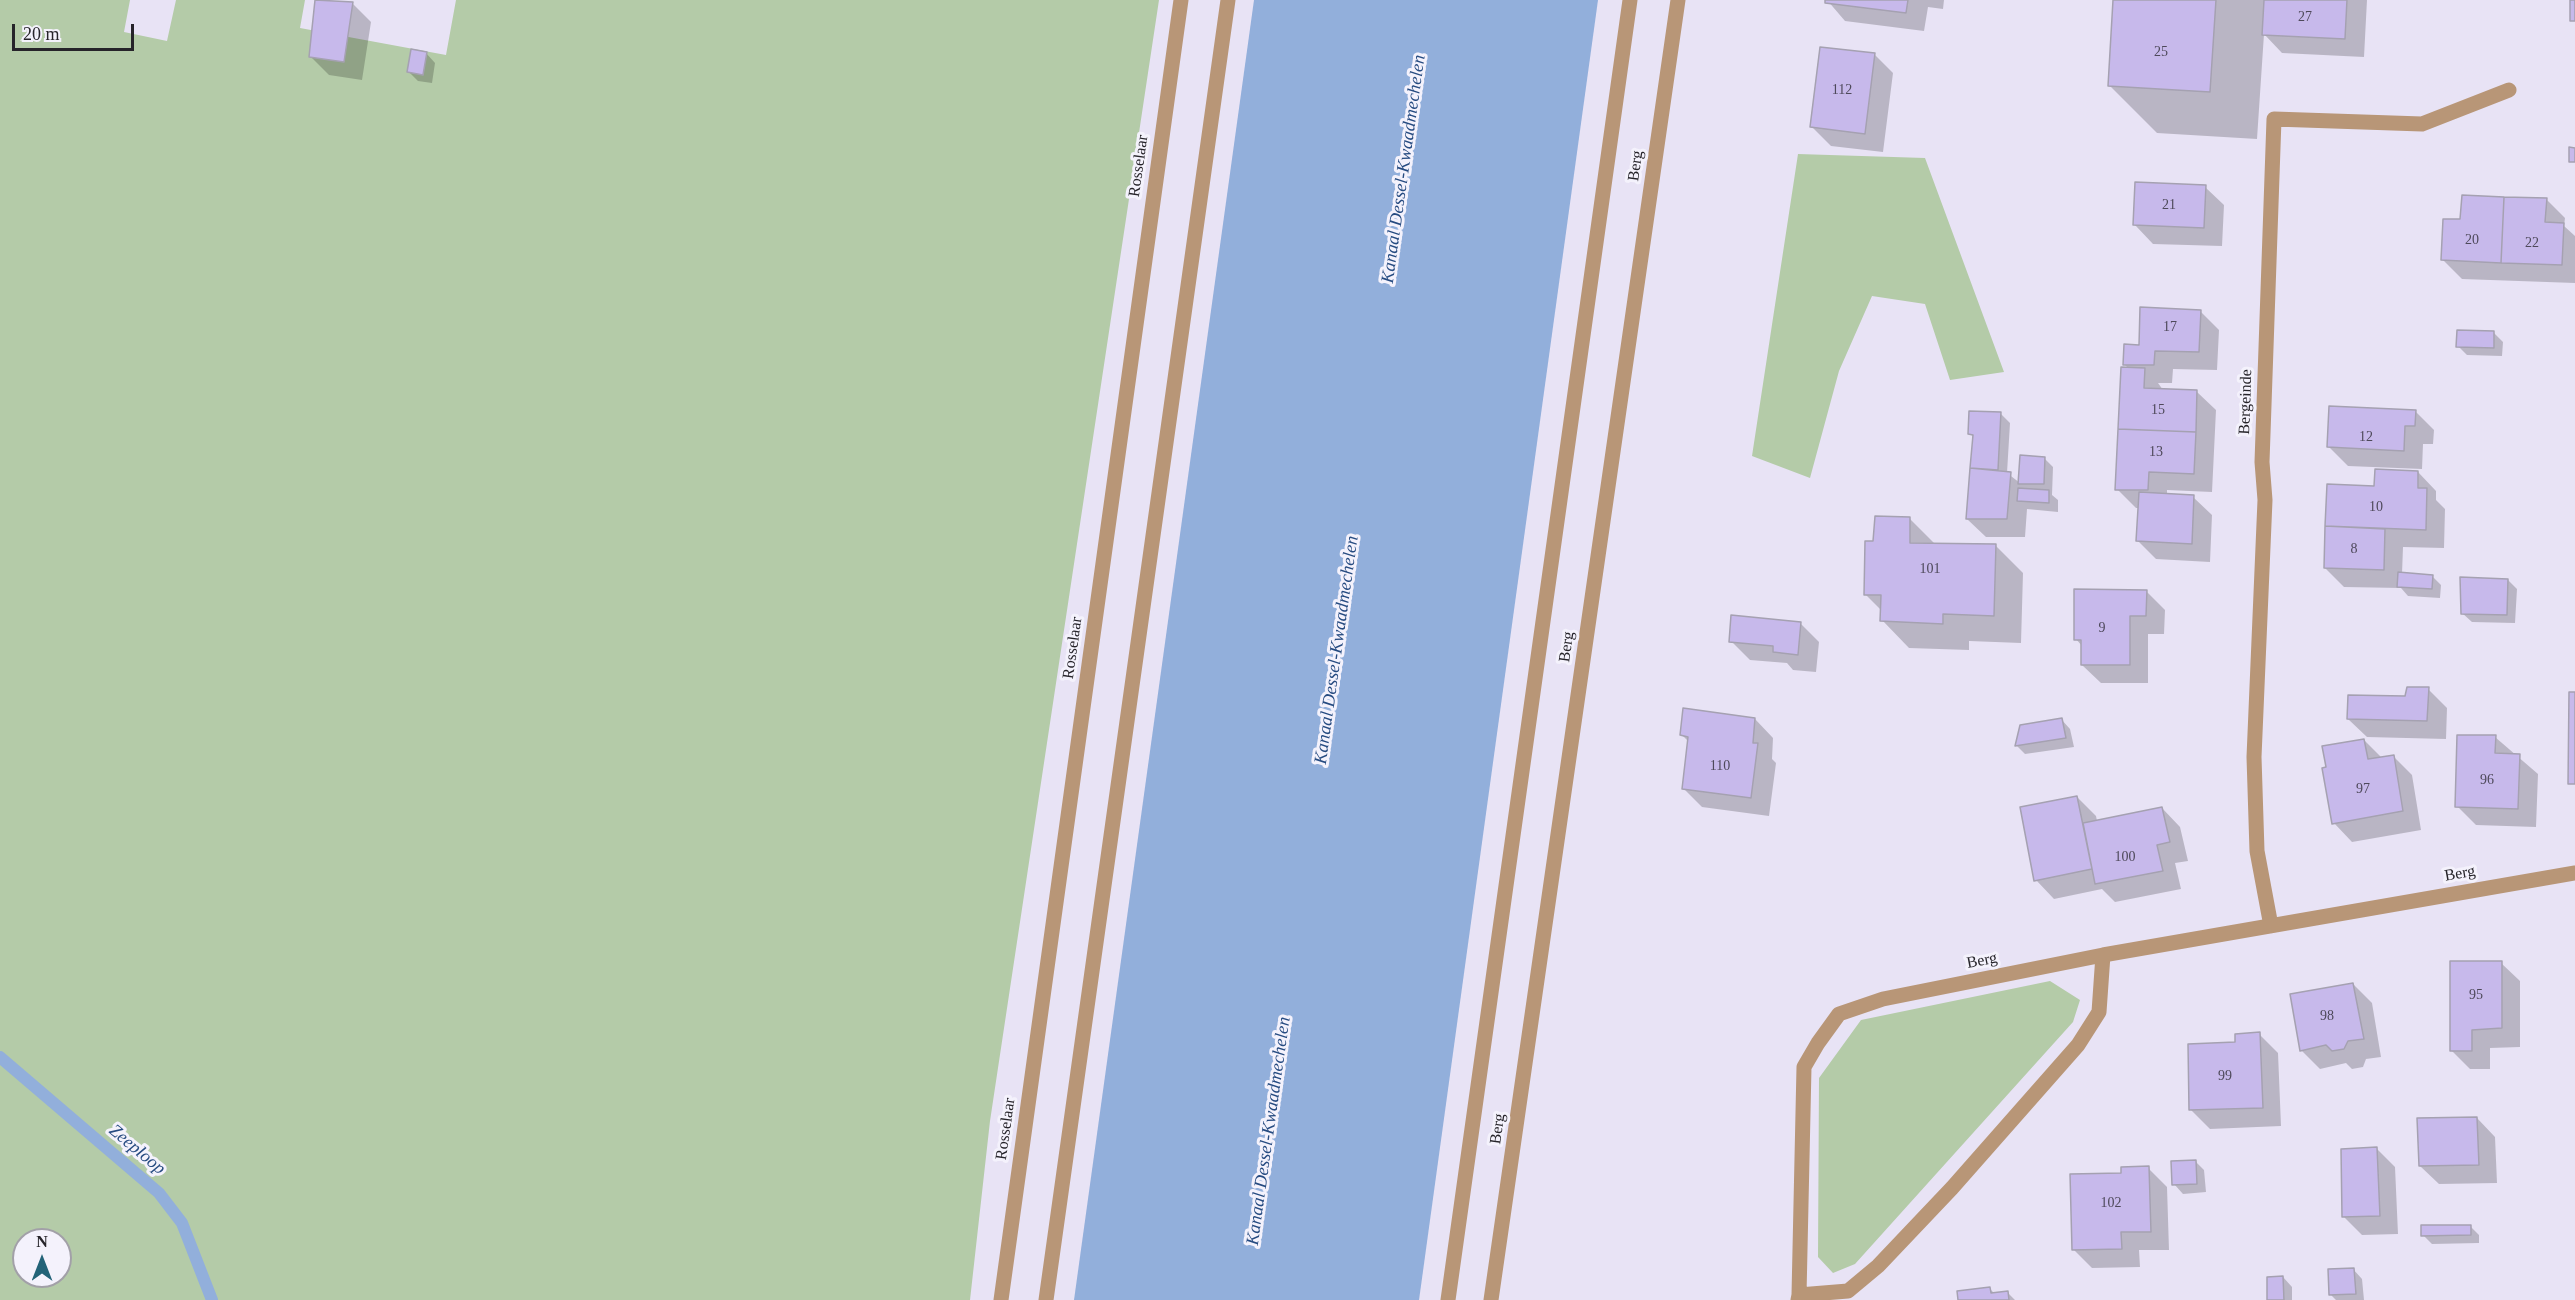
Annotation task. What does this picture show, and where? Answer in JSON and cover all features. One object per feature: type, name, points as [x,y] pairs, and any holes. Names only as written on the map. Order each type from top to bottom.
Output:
[{"type":"street","name":"Rosselaar","points":[[1001,1300],[1180,0]]},
{"type":"street","points":[[1046,1300],[1228,0]]},
{"type":"street","points":[[1448,1300],[1630,0]]},
{"type":"street","name":"Berg","points":[[1491,1300],[1678,0]]},
{"type":"street","name":"Bergeinde","points":[[2271,926],[2257,851],[2254,758],[2265,500],[2262,462],[2274,119],[2422,124],[2509,90]]},
{"type":"street","name":"Berg","points":[[2103,955],[2098,1012],[2078,1045],[1952,1188],[1878,1266],[1848,1291],[1798,1298],[1804,1067],[1818,1042],[1839,1014],[1883,999],[2103,955],[2575,873]]},
{"type":"green space","points":[[0,0],[130,0],[124,32],[167,41],[176,0],[305,0],[300,28],[446,55],[456,0],[1159,0],[990,1121],[970,1300],[0,1300]]},
{"type":"green space","points":[[1798,154],[1925,158],[2004,372],[1950,380],[1925,304],[1872,296],[1839,371],[1810,478],[1752,456]]},
{"type":"green space","points":[[2050,981],[2080,1000],[2073,1022],[1855,1264],[1833,1273],[1818,1257],[1819,1078],[1861,1020]]},
{"type":"water","name":"Kanaal Dessel-Kwaadmechelen","points":[[1254,0],[1598,0],[1419,1300],[1074,1300]]},
{"type":"building","points":[[315,0],[353,2],[344,62],[309,57]]},
{"type":"building","points":[[1825,0],[1908,0],[1906,13],[1825,3]]},
{"type":"building","points":[[2113,0],[2216,0],[2210,92],[2108,86]]},
{"type":"building","points":[[2264,0],[2347,0],[2345,39],[2262,35]]},
{"type":"building","points":[[2570,0],[2575,0],[2575,21],[2570,21]]},
{"type":"building","points":[[1820,47],[1875,53],[1865,134],[1810,127]]},
{"type":"building","points":[[411,49],[427,52],[423,75],[407,72]]},
{"type":"building","points":[[2569,147],[2575,148],[2575,162],[2569,162]]},
{"type":"building","points":[[2135,182],[2206,185],[2204,228],[2133,225]]},
{"type":"building","points":[[2462,195],[2504,197],[2501,263],[2441,260],[2443,219],[2460,219]]},
{"type":"building","points":[[2504,197],[2547,198],[2545,222],[2564,223],[2562,265],[2501,263]]},
{"type":"building","points":[[2140,307],[2201,310],[2199,352],[2155,351],[2154,365],[2123,365],[2124,344],[2139,345]]},
{"type":"building","points":[[2457,330],[2494,331],[2494,348],[2456,347]]},
{"type":"building","points":[[2121,367],[2145,368],[2144,388],[2197,390],[2196,432],[2118,429]]},
{"type":"building","points":[[2329,406],[2416,410],[2415,426],[2405,426],[2404,451],[2327,447]]},
{"type":"building","points":[[1969,411],[2001,412],[1998,470],[1970,468],[1973,435],[1968,434]]},
{"type":"building","points":[[2118,429],[2196,432],[2194,474],[2149,472],[2148,490],[2115,490]]},
{"type":"building","points":[[2020,455],[2045,457],[2044,484],[2018,484]]},
{"type":"building","points":[[1970,468],[2011,472],[2007,519],[1966,519]]},
{"type":"building","points":[[2375,469],[2418,471],[2418,488],[2427,488],[2426,530],[2325,526],[2327,484],[2374,486]]},
{"type":"building","points":[[2018,488],[2049,490],[2049,503],[2017,501]]},
{"type":"building","points":[[2139,492],[2194,495],[2192,544],[2136,541]]},
{"type":"building","points":[[1875,516],[1910,517],[1910,543],[1996,544],[1994,616],[1943,614],[1943,624],[1880,621],[1881,595],[1864,595],[1865,541],[1873,541]]},
{"type":"building","points":[[2325,526],[2385,529],[2384,570],[2324,568]]},
{"type":"building","points":[[2398,572],[2433,575],[2432,589],[2397,587]]},
{"type":"building","points":[[2460,577],[2508,579],[2507,615],[2461,614]]},
{"type":"building","points":[[2074,589],[2147,590],[2146,616],[2130,616],[2130,665],[2081,665],[2081,640],[2074,640]]},
{"type":"building","points":[[1731,615],[1801,622],[1798,655],[1773,652],[1773,646],[1729,642]]},
{"type":"building","points":[[2407,687],[2429,687],[2427,721],[2347,719],[2348,695],[2405,696]]},
{"type":"building","points":[[2569,692],[2575,692],[2575,784],[2568,784]]},
{"type":"building","points":[[1683,708],[1755,718],[1753,743],[1758,743],[1751,798],[1682,789],[1688,737],[1680,735]]},
{"type":"building","points":[[2062,718],[2066,738],[2015,746],[2020,725]]},
{"type":"building","points":[[2457,735],[2496,735],[2495,753],[2520,754],[2518,809],[2455,807]]},
{"type":"building","points":[[2364,739],[2368,759],[2394,755],[2403,811],[2332,824],[2322,768],[2326,767],[2322,746]]},
{"type":"building","points":[[2077,796],[2092,869],[2034,881],[2020,807]]},
{"type":"building","points":[[2162,807],[2170,842],[2157,845],[2163,871],[2095,884],[2083,823]]},
{"type":"building","points":[[2450,961],[2502,961],[2502,1028],[2472,1030],[2472,1051],[2450,1051]]},
{"type":"building","points":[[2353,983],[2364,1039],[2348,1041],[2344,1049],[2332,1051],[2326,1045],[2300,1051],[2290,994]]},
{"type":"building","points":[[2260,1032],[2263,1108],[2189,1110],[2188,1044],[2235,1042],[2235,1034]]},
{"type":"building","points":[[2477,1117],[2479,1165],[2419,1166],[2417,1118]]},
{"type":"building","points":[[2377,1147],[2380,1216],[2342,1217],[2341,1149]]},
{"type":"building","points":[[2196,1160],[2197,1184],[2172,1185],[2171,1161]]},
{"type":"building","points":[[2149,1166],[2151,1232],[2121,1232],[2122,1249],[2072,1250],[2070,1174],[2121,1173],[2121,1167]]},
{"type":"building","points":[[2421,1225],[2471,1225],[2471,1235],[2421,1236]]},
{"type":"building","points":[[2354,1268],[2356,1294],[2329,1295],[2328,1269]]},
{"type":"building","points":[[2283,1276],[2284,1300],[2267,1300],[2267,1277]]},
{"type":"building","points":[[1990,1287],[1991,1293],[2008,1291],[2009,1300],[1958,1300],[1957,1291]]},
{"type":"waterway","name":"Zeeploop","points":[[0,1057],[159,1193],[182,1223],[212,1300]]}]
